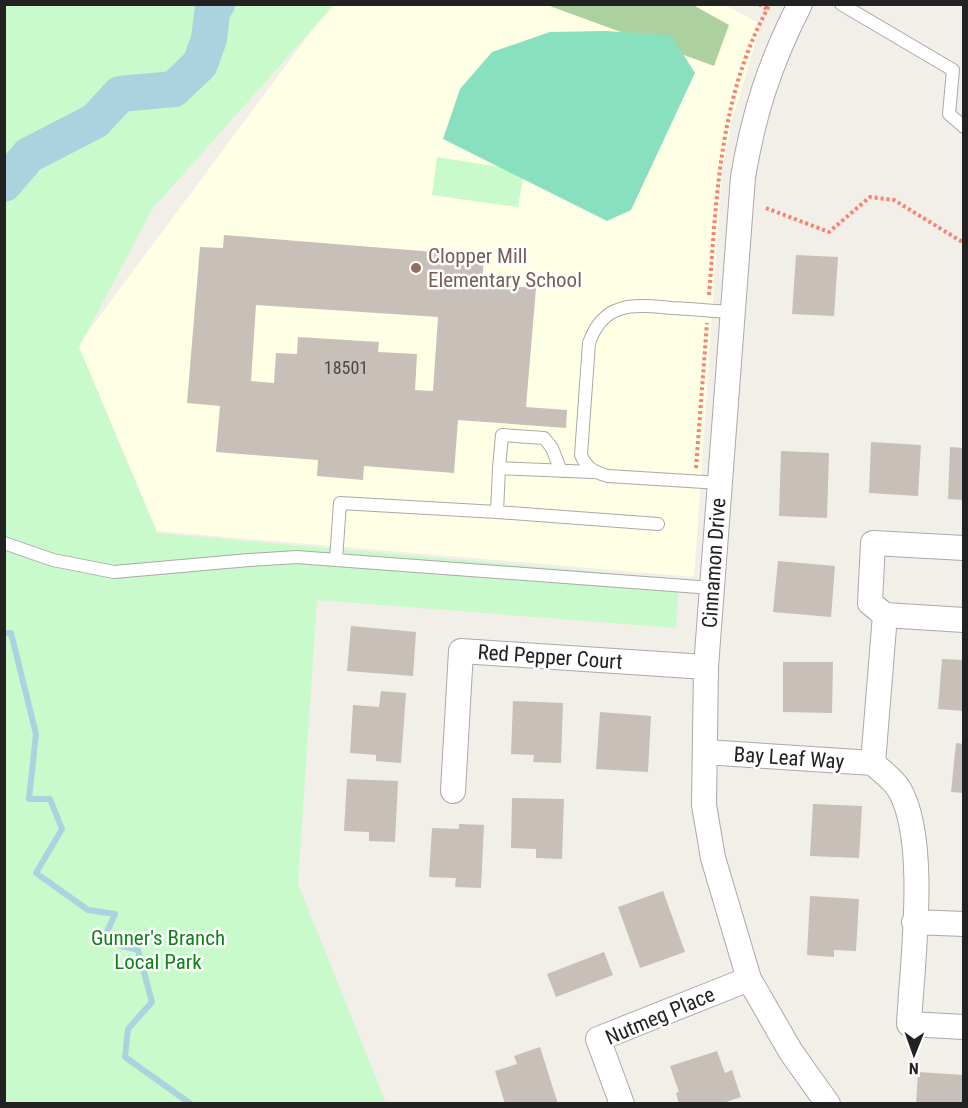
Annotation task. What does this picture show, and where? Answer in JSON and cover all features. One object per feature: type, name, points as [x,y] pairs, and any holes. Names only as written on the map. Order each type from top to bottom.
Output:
[{"type":"street","name":"Cinnamon Drive","points":[[800,4],[774,55],[752,125],[742,177],[706,667],[704,805],[713,858],[748,979],[791,1053],[828,1104]]},
{"type":"street","points":[[963,548],[873,543],[870,603],[885,615],[963,620]]},
{"type":"street","name":"Bay Leaf Way","points":[[873,763],[885,615]]},
{"type":"street","name":"Red Pepper Court","points":[[453,791],[461,651],[706,667]]},
{"type":"street","name":"Bay Leaf Way","points":[[705,752],[873,763],[898,788],[912,820],[917,863],[909,1024],[963,1027]]},
{"type":"street","points":[[914,922],[963,924]]},
{"type":"street","name":"Nutmeg Place","points":[[622,1104],[598,1040],[748,979]]},
{"type":"lane","points":[[841,4],[953,70],[950,114],[963,127]]},
{"type":"lane","points":[[593,472],[581,455],[589,343],[593,330],[604,317],[632,305],[732,312]]},
{"type":"lane","points":[[497,512],[502,435],[544,438],[549,442],[561,471]]},
{"type":"lane","points":[[500,468],[593,472],[608,476],[720,483]]},
{"type":"lane","points":[[336,560],[340,502],[658,524]]},
{"type":"lane","points":[[4,543],[53,560],[114,572],[268,559],[336,560],[712,588]]},
{"type":"path","points":[[759,4],[767,9]]},
{"type":"path","points":[[766,208],[829,232],[870,197],[894,200],[963,243]]},
{"type":"shaded area","name":"Clopper Mill Elementary School","points":[[723,4],[761,24],[732,121],[722,171],[694,577],[157,531],[78,345],[331,5]]},
{"type":"green space","name":"Gunner's Branch Local Park","points":[[5,5],[334,5],[153,208],[79,347],[157,533],[679,579],[676,628],[317,600],[298,884],[386,1103],[5,1104]]},
{"type":"green space","points":[[547,5],[693,5],[729,25],[714,66]]},
{"type":"green space","points":[[605,31],[671,35],[695,73],[631,210],[607,221],[443,139],[460,89],[492,52],[550,32]]},
{"type":"green space","points":[[437,157],[524,171],[518,207],[432,195]]},
{"type":"building","name":"Clopper Mill Elementary School","points":[[224,235],[484,256],[482,284],[536,288],[526,407],[567,410],[566,428],[458,420],[454,473],[364,466],[363,480],[317,476],[318,460],[216,452],[220,406],[187,403],[200,247],[223,248]],"holes":[[[256,305],[438,317],[433,391],[415,390],[417,354],[378,352],[379,342],[298,337],[297,354],[276,353],[274,383],[251,381]]]},
{"type":"building","points":[[796,255],[838,257],[834,316],[792,314]]},
{"type":"building","points":[[871,442],[921,445],[918,496],[869,493]]},
{"type":"building","points":[[950,447],[964,448],[964,500],[948,499]]},
{"type":"building","points":[[781,451],[829,453],[827,518],[779,516]]},
{"type":"building","points":[[778,561],[835,566],[831,617],[773,612]]},
{"type":"building","points":[[351,626],[416,632],[413,676],[347,671]]},
{"type":"building","points":[[942,659],[964,660],[964,711],[938,709]]},
{"type":"building","points":[[783,662],[833,662],[832,713],[783,712]]},
{"type":"building","points":[[381,691],[406,693],[401,763],[376,761],[376,755],[350,753],[353,705],[379,707]]},
{"type":"building","points":[[513,701],[563,703],[561,763],[533,762],[534,755],[511,754]]},
{"type":"building","points":[[600,712],[651,716],[648,772],[596,769]]},
{"type":"building","points":[[956,743],[964,744],[964,793],[951,792]]},
{"type":"building","points":[[347,779],[398,781],[395,842],[369,841],[369,832],[344,831]]},
{"type":"building","points":[[512,798],[564,799],[562,859],[536,858],[536,849],[511,848]]},
{"type":"building","points":[[813,804],[862,806],[859,858],[810,856]]},
{"type":"building","points":[[459,824],[484,825],[481,888],[455,887],[456,878],[429,877],[432,828],[459,829]]},
{"type":"building","points":[[663,891],[685,952],[640,968],[618,907]]},
{"type":"building","points":[[810,896],[859,899],[856,951],[834,950],[834,957],[807,955]]},
{"type":"building","points":[[604,952],[613,975],[556,997],[547,974]]},
{"type":"building","points":[[540,1047],[558,1104],[505,1104],[495,1071],[517,1064],[514,1056]]},
{"type":"building","points":[[717,1051],[725,1073],[732,1070],[741,1097],[720,1104],[679,1104],[676,1093],[679,1092],[670,1066]]},
{"type":"building","points":[[918,1072],[964,1075],[964,1104],[916,1104]]},
{"type":"waterway","points":[[4,184],[29,155],[95,121],[120,94],[174,89],[200,64],[209,39],[213,6],[217,4]]},
{"type":"waterway","points":[[4,633],[11,633],[36,734],[29,799],[50,799],[62,829],[36,873],[88,910],[115,914],[103,941],[138,950],[152,1002],[128,1029],[125,1057],[191,1104]]},
{"type":"place","name":"Clopper Mill Elementary School","points":[[416,268]]}]
